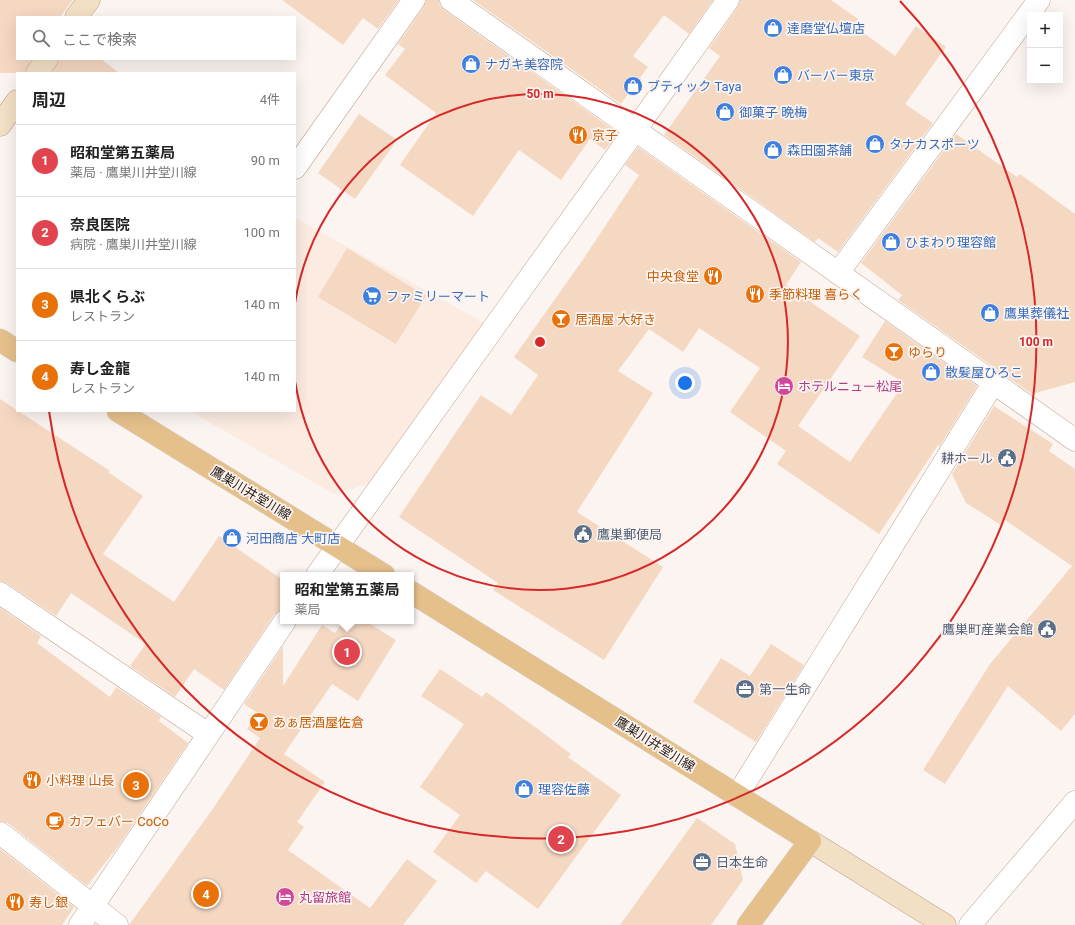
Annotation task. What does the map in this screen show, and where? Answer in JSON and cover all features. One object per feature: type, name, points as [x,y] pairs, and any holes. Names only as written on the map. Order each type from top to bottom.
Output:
[{"type":"main road","points":[[0,340],[16,350]]},
{"type":"main road","name":"鷹巣川井堂川線","points":[[121,412],[379,572]]},
{"type":"main road","name":"鷹巣川井堂川線","points":[[414,594],[810,841]]},
{"type":"main road","points":[[748,925],[810,841]]},
{"type":"street","points":[[77,16],[89,0]]},
{"type":"street","points":[[296,167],[414,0]]},
{"type":"street","points":[[451,0],[1075,440]]},
{"type":"street","points":[[319,572],[728,0]]},
{"type":"street","points":[[838,273],[1039,0]]},
{"type":"street","points":[[38,72],[46,60]]},
{"type":"street","points":[[0,124],[16,102]]},
{"type":"street","points":[[737,796],[994,382]]},
{"type":"street","points":[[0,593],[208,734]]},
{"type":"street","points":[[80,925],[283,624]]},
{"type":"street","points":[[970,925],[1075,802]]},
{"type":"street","points":[[0,833],[117,925]]},
{"type":"street","points":[[810,841],[945,925]]},
{"type":"shaded area","points":[[296,219],[486,324],[374,482],[334,494],[192,412],[296,412]]},
{"type":"building","points":[[0,0],[73,0],[61,16],[16,16],[16,60],[32,60],[26,72],[0,73]]},
{"type":"building","points":[[282,0],[399,0],[378,29],[363,18],[343,45]]},
{"type":"building","points":[[426,0],[439,0],[440,6],[444,10],[618,133],[605,150],[590,139],[561,180],[519,150],[473,216],[400,165],[436,113],[385,75],[405,49],[398,44],[424,7]]},
{"type":"building","points":[[473,0],[713,0],[689,34],[664,15],[633,56],[648,67],[621,104]]},
{"type":"building","points":[[740,0],[831,0],[858,19],[853,25],[895,56],[916,26],[946,47],[905,104],[933,123],[838,252],[818,238],[815,242],[664,135],[720,56],[709,48],[738,7]]},
{"type":"building","points":[[58,60],[102,60],[118,72],[52,72]]},
{"type":"building","points":[[359,114],[397,140],[355,199],[318,173]]},
{"type":"building","points":[[956,134],[1017,177],[1020,174],[1075,214],[1075,382],[1032,394],[898,300],[902,295],[861,263]]},
{"type":"building","points":[[638,147],[801,262],[786,285],[860,336],[798,426],[850,462],[904,383],[862,357],[885,321],[977,386],[939,447],[938,445],[879,534],[777,464],[786,451],[730,412],[760,368],[699,328],[683,352],[649,329],[618,371],[653,393],[577,512],[663,567],[604,660],[493,590],[498,583],[399,517],[481,395],[511,415],[538,375],[514,357],[584,258],[639,175],[625,165]]},
{"type":"building","name":"ファミリーマート","points":[[347,248],[426,296],[396,344],[318,297]]},
{"type":"building","points":[[0,399],[16,409],[16,412],[20,412],[110,471],[108,472],[143,496],[103,554],[174,602],[219,536],[280,578],[280,611],[275,614],[224,690],[194,669],[175,697],[130,666],[146,644],[71,593],[56,616],[7,583],[0,581]]},
{"type":"building","points":[[994,406],[1053,444],[1049,451],[1075,469],[1075,714],[1061,731],[1008,686],[945,784],[923,770],[990,664],[1072,566],[1005,520],[1001,525],[966,503],[952,474]]},
{"type":"building","points":[[0,608],[41,636],[37,643],[110,697],[116,687],[161,717],[159,721],[188,743],[119,845],[87,886],[8,823],[0,821]]},
{"type":"building","points":[[341,624],[370,624],[396,640],[358,701],[332,684],[284,754],[325,782],[297,822],[304,827],[288,850],[370,908],[407,859],[437,881],[403,925],[129,925],[212,810],[260,738],[247,729],[258,713],[244,704],[283,646],[283,686],[322,625],[335,633]]},
{"type":"building","name":"第一生命","points":[[771,644],[804,665],[756,742],[693,702],[721,658],[750,676]]},
{"type":"building","points":[[440,669],[482,697],[486,692],[571,754],[568,757],[621,795],[538,909],[486,871],[476,883],[433,852],[460,815],[420,787],[464,724],[421,696]]},
{"type":"building","name":"日本生命","points":[[697,818],[735,844],[743,880],[711,925],[620,925]]},
{"type":"building","points":[[0,849],[74,907],[62,925],[0,925]]},
{"type":"place","name":"達磨堂仏壇店","points":[[773,28]]},
{"type":"place","name":"ナガキ美容院","points":[[471,64]]},
{"type":"place","name":"バーバー東京","points":[[783,75]]},
{"type":"place","name":"ブティック Taya","points":[[633,86]]},
{"type":"place","name":"御菓子 晩梅","points":[[725,112]]},
{"type":"place","name":"京子","points":[[578,135]]},
{"type":"place","name":"タナカスポーツ","points":[[875,144]]},
{"type":"place","name":"森田園茶舗","points":[[773,150]]},
{"type":"place","name":"ひまわり理容館","points":[[891,242]]},
{"type":"place","name":"中央食堂","points":[[713,276]]},
{"type":"place","name":"季節料理 喜らく","points":[[755,294]]},
{"type":"place","name":"ファミリーマート","points":[[372,296]]},
{"type":"place","name":"鷹巣葬儀社","points":[[990,313]]},
{"type":"place","name":"居酒屋 大好き","points":[[561,319]]},
{"type":"place","name":"ゆらり","points":[[894,352]]},
{"type":"place","name":"散髪屋ひろこ","points":[[931,372]]},
{"type":"place","name":"ホテルニュー松尾","points":[[784,386]]},
{"type":"place","name":"耕ホール","points":[[1007,458]]},
{"type":"place","name":"鷹巣郵便局","points":[[583,534]]},
{"type":"place","name":"河田商店 大町店","points":[[232,538]]},
{"type":"place","name":"鷹巣町産業会館","points":[[1047,629]]},
{"type":"place","name":"昭和堂第五薬局","points":[[347,652]]},
{"type":"place","name":"第一生命","points":[[745,689]]},
{"type":"place","name":"あぁ居酒屋佐倉","points":[[259,722]]},
{"type":"place","name":"小料理 山長","points":[[32,780]]},
{"type":"place","name":"県北くらぶ","points":[[136,785]]},
{"type":"place","name":"理容佐藤","points":[[524,789]]},
{"type":"place","name":"カフェバー CoCo","points":[[55,821]]},
{"type":"place","name":"奈良医院","points":[[561,839]]},
{"type":"place","name":"日本生命","points":[[702,862]]},
{"type":"place","name":"寿し金龍","points":[[206,894]]},
{"type":"place","name":"丸留旅館","points":[[285,897]]},
{"type":"place","name":"寿し銀","points":[[15,902]]}]
